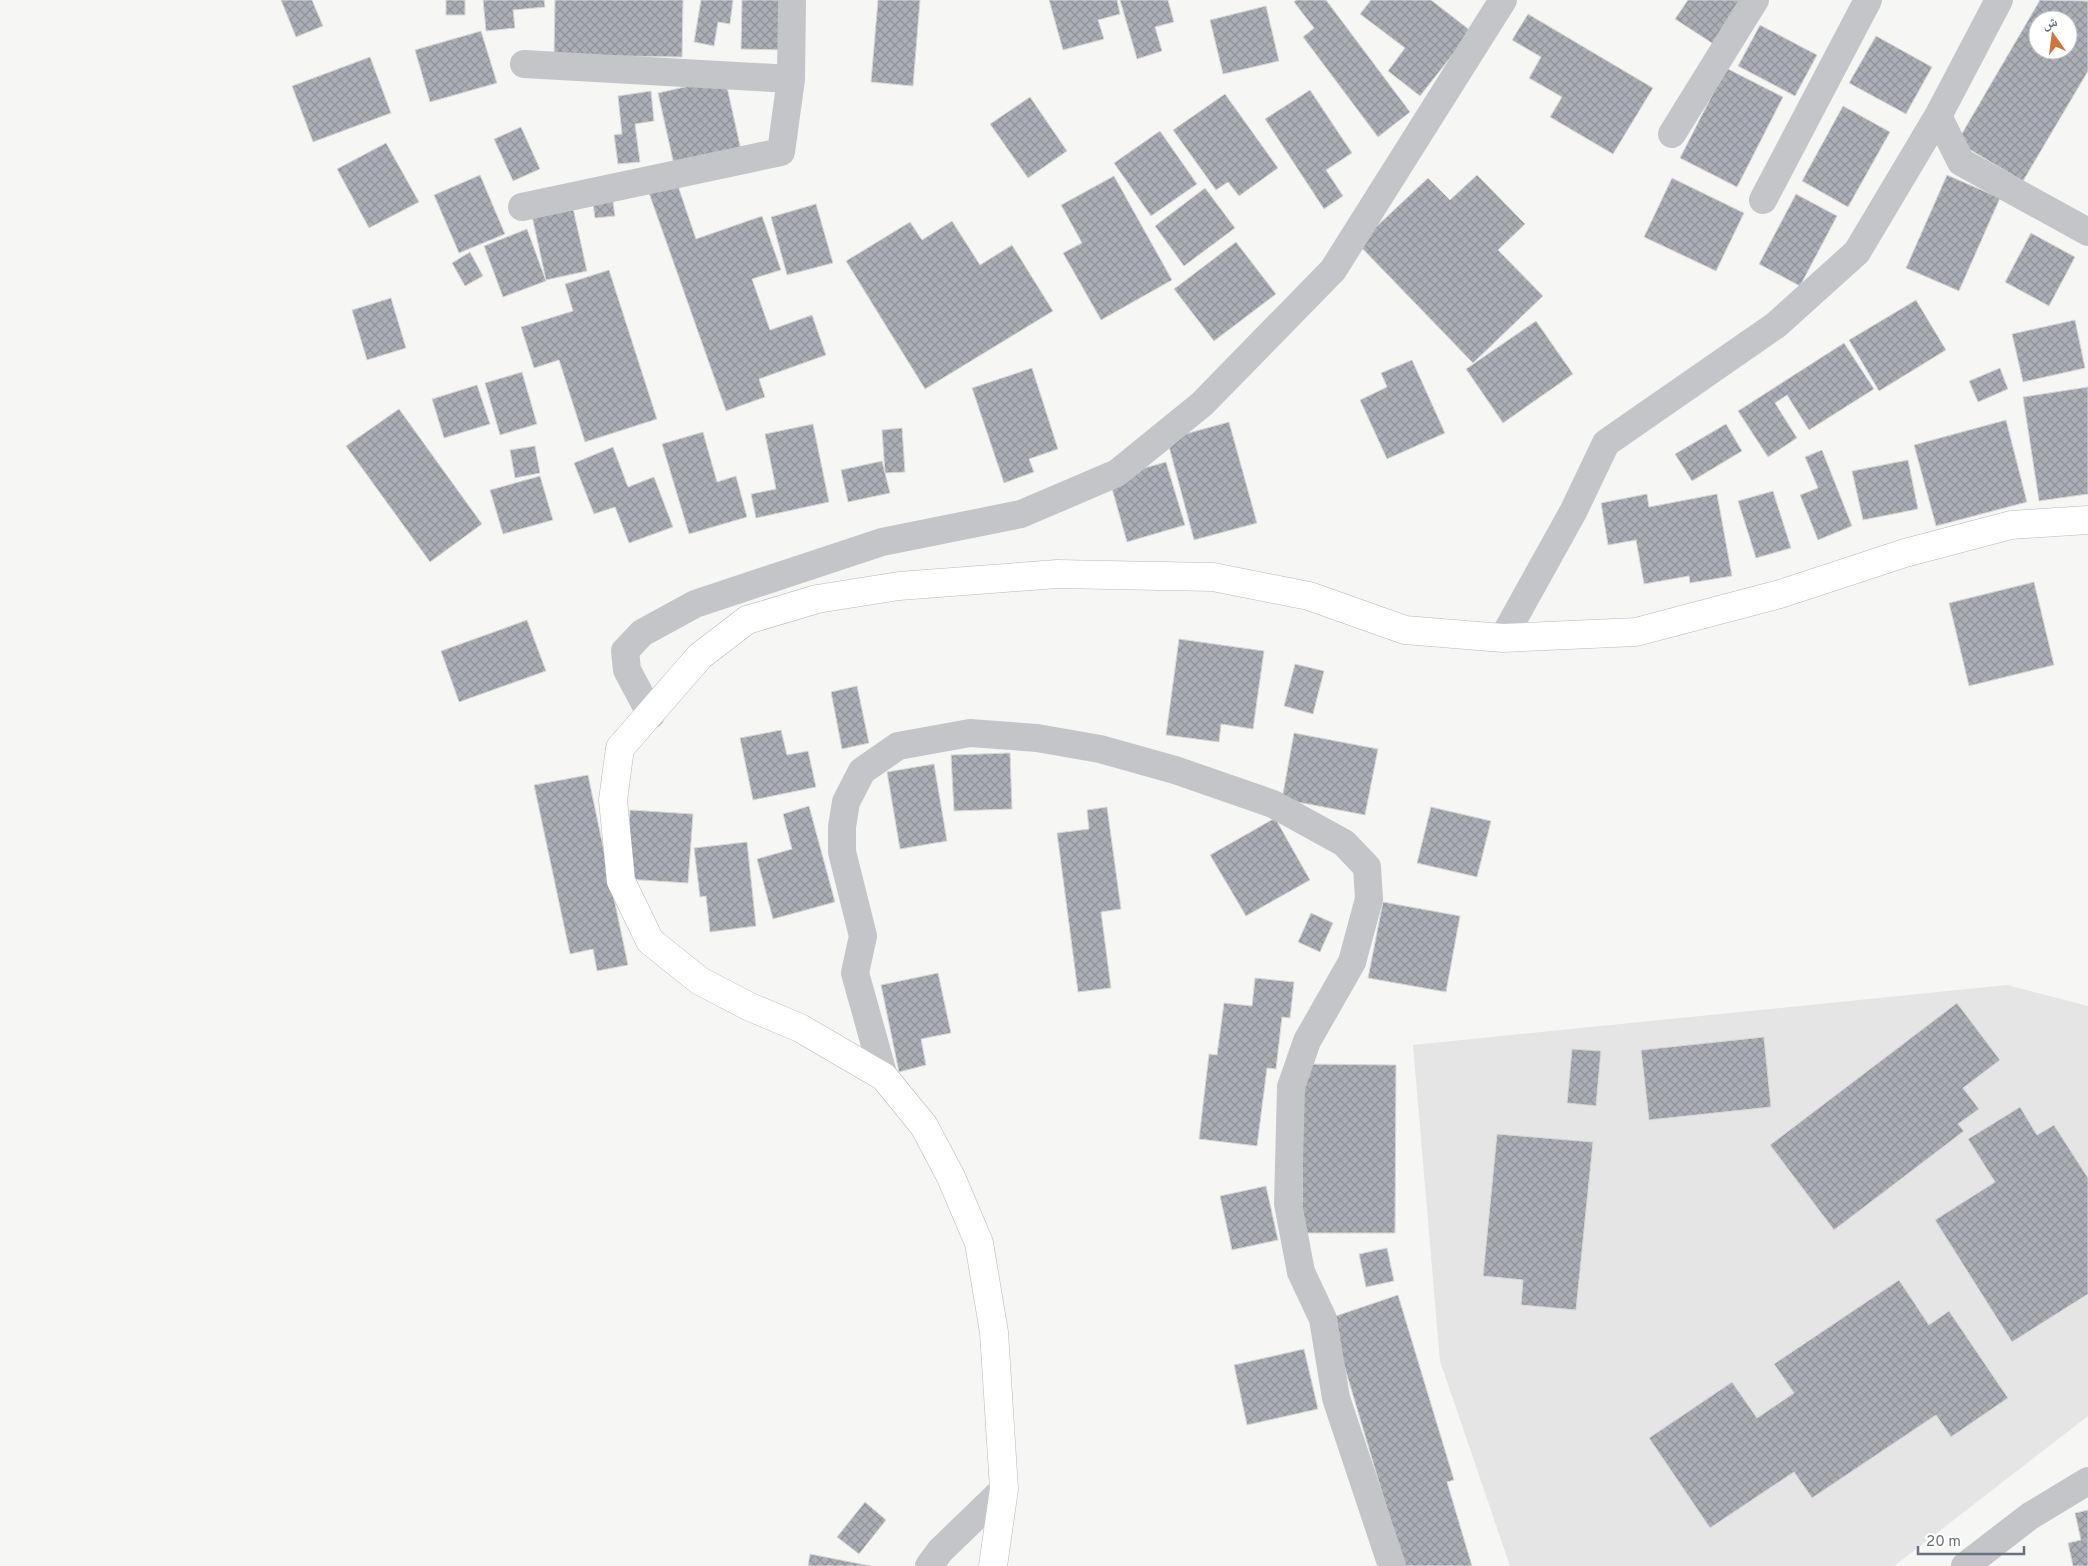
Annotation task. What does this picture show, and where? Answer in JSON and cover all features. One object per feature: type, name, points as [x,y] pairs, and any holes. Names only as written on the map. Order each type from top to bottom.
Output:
[{"type":"main road","points":[[993,1566],[1004,1490],[994,1332],[979,1243],[951,1177],[924,1126],[884,1077],[800,1028],[750,1007],[700,981],[650,941],[621,881],[614,800],[620,748],[700,656],[747,620],[817,599],[899,586],[1057,574],[1214,576],[1309,596],[1405,630],[1503,638],[1636,632],[1780,594],[1905,553],[2011,525],[2088,520]]},
{"type":"street","points":[[522,207],[781,152],[791,80],[792,0]]},
{"type":"street","points":[[650,715],[627,670],[625,651],[642,633],[695,604],[882,542],[1021,514],[1117,473],[1202,404],[1333,270],[1503,0]]},
{"type":"street","points":[[1672,134],[1755,0]]},
{"type":"street","points":[[1762,200],[1868,0]]},
{"type":"street","points":[[1503,638],[1573,512],[1606,443],[1776,325],[1857,252],[1938,116],[1992,3]]},
{"type":"street","points":[[524,64],[791,80]]},
{"type":"street","points":[[1938,116],[1961,162],[2088,232]]},
{"type":"street","points":[[884,1077],[855,973],[863,936],[842,852],[842,827],[846,802],[862,771],[898,746],[970,733],[1037,738],[1100,749],[1175,770],[1273,804],[1344,843],[1367,867],[1369,899],[1352,962],[1307,1041],[1292,1087],[1288,1204],[1300,1272],[1323,1319],[1336,1398],[1392,1566]]},
{"type":"street","points":[[1965,1566],[2030,1516],[2088,1480]]},
{"type":"street","points":[[928,1566],[940,1551],[1004,1490]]},
{"type":"shaded area","points":[[2007,985],[2088,1006],[2088,1416],[1894,1566],[1510,1566],[1440,1361],[1413,1045]]},
{"type":"building","points":[[281,0],[312,0],[323,26],[296,37]]},
{"type":"building","points":[[446,0],[465,0],[465,15],[446,15]]},
{"type":"building","points":[[483,0],[544,0],[545,7],[513,10],[515,28],[486,31]]},
{"type":"building","points":[[555,0],[683,0],[682,57],[554,55]]},
{"type":"building","points":[[701,0],[733,0],[730,24],[718,22],[714,46],[694,42]]},
{"type":"building","points":[[742,0],[785,0],[784,50],[741,49]]},
{"type":"building","points":[[878,0],[920,0],[913,86],[871,82]]},
{"type":"building","points":[[1049,0],[1117,0],[1120,14],[1098,20],[1104,39],[1063,50]]},
{"type":"building","points":[[1120,0],[1168,0],[1174,22],[1155,27],[1162,51],[1137,59]]},
{"type":"building","points":[[1296,0],[1326,0],[1410,112],[1378,137],[1303,37],[1314,28],[1294,2]]},
{"type":"building","points":[[1371,0],[1431,0],[1471,31],[1420,96],[1388,71],[1405,48],[1360,14]]},
{"type":"building","points":[[1688,0],[1745,0],[1715,45],[1675,19]]},
{"type":"building","points":[[2040,0],[2088,1],[2088,71],[2023,181],[1957,142],[2028,21],[2028,60],[2078,60],[2078,10],[2034,10]]},
{"type":"building","points":[[1266,6],[1279,61],[1223,74],[1210,20]]},
{"type":"building","points":[[1528,14],[1653,88],[1613,154],[1550,117],[1562,97],[1529,78],[1541,57],[1512,40]]},
{"type":"building","points":[[1760,25],[1817,55],[1795,96],[1738,66]]},
{"type":"building","points":[[481,31],[497,83],[430,102],[415,50]]},
{"type":"building","points":[[1876,36],[1932,67],[1906,114],[1849,83]]},
{"type":"building","points":[[370,57],[391,113],[313,142],[292,86]]},
{"type":"building","points":[[1726,68],[1783,97],[1737,187],[1680,158]]},
{"type":"building","points":[[725,78],[741,150],[674,165],[658,93]]},
{"type":"building","points":[[1310,90],[1352,153],[1326,170],[1343,196],[1324,209],[1265,119]]},
{"type":"building","points":[[651,91],[654,121],[635,124],[640,162],[618,164],[614,135],[622,134],[618,96]]},
{"type":"building","points":[[1225,94],[1278,168],[1239,196],[1228,182],[1216,190],[1173,130]]},
{"type":"building","points":[[1030,97],[1067,151],[1028,178],[990,124]]},
{"type":"building","points":[[1843,106],[1890,132],[1848,207],[1802,181]]},
{"type":"building","points":[[521,127],[540,169],[513,181],[494,139]]},
{"type":"building","points":[[1160,131],[1197,184],[1151,216],[1114,163]]},
{"type":"building","points":[[386,143],[419,202],[369,228],[337,169]]},
{"type":"building","points":[[480,175],[505,234],[459,253],[434,195]]},
{"type":"building","points":[[1477,175],[1525,224],[1498,250],[1543,296],[1473,363],[1358,244],[1428,178],[1450,200]]},
{"type":"building","points":[[1947,175],[2000,198],[1959,291],[1906,268]]},
{"type":"building","points":[[1114,176],[1172,280],[1101,320],[1063,253],[1082,243],[1061,205]]},
{"type":"building","points":[[1672,178],[1744,213],[1716,271],[1644,237]]},
{"type":"building","points":[[677,183],[696,239],[762,216],[781,270],[752,279],[770,330],[812,315],[826,355],[759,379],[765,397],[726,411],[649,193]]},
{"type":"building","points":[[1205,188],[1235,228],[1184,266],[1155,226]]},
{"type":"building","points":[[1796,194],[1837,216],[1800,286],[1759,264]]},
{"type":"building","points":[[612,195],[615,216],[595,218],[592,197]]},
{"type":"building","points":[[816,204],[833,263],[787,275],[771,217]]},
{"type":"building","points":[[573,208],[587,271],[546,280],[532,216]]},
{"type":"building","points":[[952,221],[980,265],[1012,245],[1053,311],[925,389],[846,261],[910,222],[922,240]]},
{"type":"building","points":[[527,229],[546,281],[503,297],[484,246]]},
{"type":"building","points":[[2031,233],[2075,257],[2049,306],[2005,282]]},
{"type":"building","points":[[1236,242],[1276,294],[1214,341],[1174,289]]},
{"type":"building","points":[[470,252],[483,276],[465,286],[452,263]]},
{"type":"building","points":[[609,270],[657,419],[585,442],[559,360],[534,368],[521,327],[573,311],[565,284]]},
{"type":"building","points":[[391,298],[406,348],[367,360],[352,310]]},
{"type":"building","points":[[1916,300],[1946,350],[1879,391],[1849,340]]},
{"type":"building","points":[[2075,320],[2085,368],[2023,382],[2012,334]]},
{"type":"building","points":[[1536,321],[1573,374],[1503,423],[1466,369]]},
{"type":"building","points":[[1844,343],[1874,389],[1809,430],[1787,395],[1775,403],[1797,438],[1768,457],[1738,411]]},
{"type":"building","points":[[1412,360],[1445,433],[1387,459],[1360,400],[1387,387],[1381,373]]},
{"type":"building","points":[[1032,368],[1058,449],[1029,459],[1034,472],[1004,483],[972,388]]},
{"type":"building","points":[[2000,368],[2008,389],[1978,402],[1969,381]]},
{"type":"building","points":[[522,372],[537,424],[500,435],[485,383]]},
{"type":"building","points":[[477,385],[490,424],[444,438],[432,399]]},
{"type":"building","points":[[2088,387],[2088,494],[2039,501],[2023,397]]},
{"type":"building","points":[[399,409],[482,524],[430,562],[346,446]]},
{"type":"building","points":[[2006,420],[2027,502],[1936,526],[1914,445]]},
{"type":"building","points":[[1229,422],[1257,523],[1194,540],[1167,439]]},
{"type":"building","points":[[813,424],[829,502],[756,518],[751,494],[776,489],[765,434]]},
{"type":"building","points":[[1726,424],[1742,451],[1692,481],[1675,454]]},
{"type":"building","points":[[902,428],[905,472],[885,473],[882,430]]},
{"type":"building","points":[[703,432],[717,482],[736,476],[747,517],[689,534],[662,444]]},
{"type":"building","points":[[535,446],[540,473],[515,478],[510,450]]},
{"type":"building","points":[[613,447],[628,487],[654,477],[673,527],[629,543],[615,507],[594,514],[574,463]]},
{"type":"building","points":[[1822,450],[1852,526],[1818,540],[1800,495],[1818,488],[1805,457]]},
{"type":"building","points":[[1908,460],[1918,509],[1863,520],[1852,471]]},
{"type":"building","points":[[882,461],[890,493],[848,502],[841,470]]},
{"type":"building","points":[[1166,462],[1185,525],[1127,542],[1109,478]]},
{"type":"building","points":[[540,476],[553,520],[503,534],[490,490]]},
{"type":"building","points":[[1773,491],[1791,548],[1756,558],[1738,501]]},
{"type":"building","points":[[1647,494],[1649,507],[1717,494],[1732,576],[1690,583],[1689,576],[1644,584],[1636,540],[1608,545],[1601,503]]},
{"type":"building","points":[[2034,582],[2054,665],[1969,686],[1949,603]]},
{"type":"building","points":[[527,620],[546,671],[459,702],[441,651]]},
{"type":"building","points":[[1179,639],[1264,651],[1253,729],[1221,724],[1219,742],[1166,735]]},
{"type":"building","points":[[1295,664],[1324,671],[1313,714],[1284,706]]},
{"type":"building","points":[[857,686],[869,743],[842,749],[831,692]]},
{"type":"building","points":[[781,730],[787,755],[808,751],[816,787],[753,800],[740,738]]},
{"type":"building","points":[[1294,733],[1378,749],[1365,815],[1282,799]]},
{"type":"building","points":[[1010,753],[1012,809],[954,811],[951,755]]},
{"type":"building","points":[[934,764],[947,841],[900,849],[887,772]]},
{"type":"building","points":[[588,775],[628,965],[597,971],[593,949],[570,954],[534,785]]},
{"type":"building","points":[[809,806],[835,902],[773,919],[757,859],[792,849],[783,814]]},
{"type":"building","points":[[1107,807],[1121,909],[1101,912],[1111,988],[1078,992],[1057,833],[1089,829],[1087,810]]},
{"type":"building","points":[[1431,807],[1491,821],[1477,877],[1417,863]]},
{"type":"building","points":[[630,810],[693,814],[688,883],[625,879]]},
{"type":"building","points":[[1275,818],[1310,880],[1246,916],[1210,855]]},
{"type":"building","points":[[747,842],[756,926],[710,932],[706,896],[700,897],[694,848]]},
{"type":"building","points":[[1383,902],[1460,916],[1446,992],[1368,978]]},
{"type":"building","points":[[1311,913],[1333,923],[1320,952],[1298,942]]},
{"type":"building","points":[[938,973],[951,1033],[921,1039],[926,1065],[899,1072],[881,985]]},
{"type":"building","points":[[1255,978],[1294,982],[1290,1018],[1282,1017],[1276,1069],[1267,1068],[1257,1146],[1199,1139],[1209,1054],[1217,1055],[1224,1003],[1252,1006]]},
{"type":"building","points":[[1957,1003],[2000,1060],[1963,1088],[1979,1109],[1958,1124],[1964,1131],[1834,1230],[1770,1145]]},
{"type":"building","points":[[1764,1037],[1771,1107],[1649,1120],[1641,1050]]},
{"type":"building","points":[[1572,1049],[1601,1051],[1596,1106],[1567,1103]]},
{"type":"building","points":[[1303,1064],[1396,1065],[1395,1233],[1302,1233]]},
{"type":"building","points":[[2020,1107],[2037,1135],[2054,1125],[2088,1178],[2088,1294],[2012,1342],[1935,1220],[1995,1182],[1968,1139]]},
{"type":"building","points":[[1497,1134],[1593,1142],[1576,1310],[1521,1305],[1523,1280],[1483,1276]]},
{"type":"building","points":[[1266,1186],[1278,1240],[1232,1250],[1220,1196]]},
{"type":"building","points":[[1387,1248],[1394,1281],[1366,1287],[1359,1254]]},
{"type":"building","points":[[1899,1280],[1929,1325],[1949,1311],[2008,1398],[1951,1437],[1936,1415],[1812,1498],[1794,1472],[1710,1528],[1649,1438],[1732,1382],[1757,1418],[1794,1393],[1774,1364]]},
{"type":"building","points":[[1398,1295],[1454,1480],[1447,1482],[1472,1566],[1404,1566],[1330,1318]]},
{"type":"building","points":[[1304,1349],[1318,1409],[1247,1425],[1234,1365]]},
{"type":"building","points":[[865,1502],[886,1520],[859,1554],[837,1537]]},
{"type":"building","points":[[2088,1510],[2088,1566],[2073,1566],[2068,1543],[2081,1540],[2075,1513]]},
{"type":"building","points":[[810,1554],[871,1566],[808,1566]]}]
